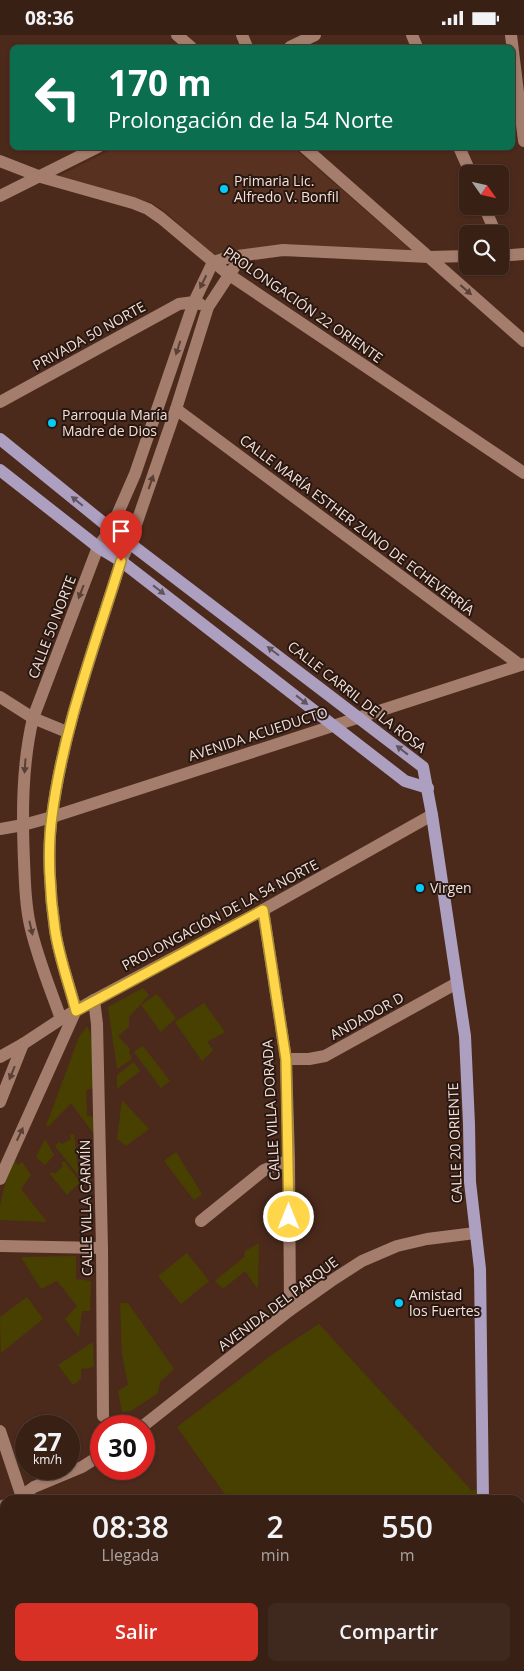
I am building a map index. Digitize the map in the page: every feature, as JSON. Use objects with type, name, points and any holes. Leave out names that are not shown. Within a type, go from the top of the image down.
[{"type":"main road","name":"CALLE CARRIL DE LA ROSA","points":[[0,439],[111,529],[424,767],[428,788]]},
{"type":"main road","points":[[0,470],[98,547],[121,561],[335,725],[405,781],[428,788]]},
{"type":"main road","name":"CALLE 20 ORIENTE","points":[[428,788],[466,1036],[470,1182],[480,1269],[483,1495]]},
{"type":"street","points":[[177,35],[189,45]]},
{"type":"street","points":[[294,45],[315,35]]},
{"type":"street","points":[[515,68],[524,141]]},
{"type":"street","points":[[0,197],[92,150]]},
{"type":"street","points":[[307,150],[524,341]]},
{"type":"street","points":[[460,150],[466,165]]},
{"type":"street","name":"PROLONGACIÓN 22 ORIENTE","points":[[0,161],[41,177],[134,203],[148,209],[228,274],[524,473]]},
{"type":"street","points":[[213,262],[230,257],[283,250],[429,257],[459,256]]},
{"type":"street","points":[[509,255],[524,255]]},
{"type":"street","points":[[0,1179],[76,1011],[55,931],[51,886],[50,840],[52,817],[68,732],[121,561],[130,542],[176,409],[208,307],[240,257]]},
{"type":"street","name":"CALLE 50 NORTE","points":[[61,1019],[37,954],[29,924],[25,895],[23,825],[27,745],[33,718],[98,547],[111,529],[135,474],[194,302],[213,262]]},
{"type":"street","points":[[194,302],[208,307]]},
{"type":"street","name":"PRIVADA 50 NORTE","points":[[0,402],[179,304],[194,302]]},
{"type":"street","name":"CALLE MARÍA ESTHER ZUNO DE ECHEVERRÍA","points":[[176,409],[522,664]]},
{"type":"street","name":"AVENIDA ACUEDUCTO","points":[[0,829],[52,817],[522,664]]},
{"type":"street","points":[[0,697],[33,718],[68,732]]},
{"type":"street","name":"PROLONGACIÓN DE LA 54 NORTE","points":[[0,1057],[94,1000],[263,910],[432,815]]},
{"type":"street","name":"CALLE VILLA DORADA","points":[[263,910],[286,1059],[290,1310]]},
{"type":"street","name":"ANDADOR D","points":[[286,1059],[309,1059],[325,1056],[457,983]]},
{"type":"street","name":"CALLE VILLA CARMÍN","points":[[94,1000],[97,1024],[102,1248],[103,1415]]},
{"type":"street","points":[[0,1102],[23,1044]]},
{"type":"street","points":[[200,1221],[264,1170],[289,1160]]},
{"type":"street","name":"AVENIDA DEL PARQUE","points":[[155,1417],[290,1310],[362,1261],[388,1250],[427,1239],[475,1233]]},
{"type":"street","points":[[1,1246],[102,1248]]},
{"type":"street","points":[[0,1431],[19,1495]]},
{"type":"street","points":[[25,1495],[34,1487],[90,1462]]},
{"type":"shaded area","name":"Primaria Lic. Alfredo V. Bonfil","points":[[110,150],[296,150],[411,250],[273,245],[214,255],[163,210],[152,203],[59,176]]},
{"type":"shaded area","points":[[143,988],[149,995],[129,1017],[129,1027],[118,1036],[130,1049],[129,1052],[132,1059],[117,1069],[108,1007]]},
{"type":"shaded area","points":[[157,994],[176,1018],[161,1032],[141,1005]]},
{"type":"shaded area","points":[[204,1003],[225,1032],[207,1042],[213,1050],[202,1061],[175,1022]]},
{"type":"shaded area","points":[[87,1026],[100,1056],[95,1088],[86,1090],[87,1116],[95,1117],[94,1134],[71,1103],[48,1127],[46,1126],[79,1037]]},
{"type":"shaded area","points":[[143,1046],[170,1081],[161,1088],[134,1052]]},
{"type":"shaded area","points":[[134,1062],[140,1071],[117,1089],[117,1075]]},
{"type":"shaded area","points":[[122,1100],[149,1129],[126,1146],[117,1139]]},
{"type":"shaded area","points":[[74,1134],[79,1176],[55,1146],[59,1142],[62,1144],[71,1139],[70,1135]]},
{"type":"shaded area","points":[[45,1139],[54,1155],[45,1165],[36,1157]]},
{"type":"shaded area","points":[[176,1152],[202,1194],[194,1200],[164,1161]]},
{"type":"shaded area","points":[[13,1158],[18,1165],[22,1162],[31,1175],[21,1189],[47,1222],[0,1220],[0,1206],[10,1161]]},
{"type":"shaded area","points":[[64,1161],[80,1182],[67,1195],[50,1174],[51,1172],[55,1174],[63,1166],[61,1163]]},
{"type":"shaded area","points":[[259,1243],[258,1289],[245,1271],[223,1289],[215,1281],[244,1257],[245,1251]]},
{"type":"shaded area","points":[[187,1253],[209,1281],[181,1304],[158,1276]]},
{"type":"shaded area","points":[[76,1256],[76,1279],[91,1281],[90,1311],[82,1311],[79,1337],[65,1319],[77,1306],[57,1281],[41,1289],[21,1257]]},
{"type":"shaded area","points":[[27,1297],[43,1319],[1,1353],[0,1317]]},
{"type":"shaded area","points":[[120,1303],[128,1303],[174,1369],[160,1382],[158,1393],[131,1411],[122,1412],[118,1391],[128,1385],[122,1354]]},
{"type":"shaded area","points":[[319,1324],[472,1491],[476,1488],[477,1495],[225,1495],[177,1427],[273,1354]]},
{"type":"shaded area","points":[[93,1342],[94,1366],[81,1369],[81,1379],[73,1385],[58,1365]]},
{"type":"place","name":"Primaria Lic. Alfredo V. Bonfil","points":[[224,189]]},
{"type":"place","name":"Parroquia María Madre de Dios","points":[[52,423]]},
{"type":"place","name":"Virgen","points":[[420,888]]},
{"type":"place","name":"Amistad los Fuertes","points":[[399,1303]]},
{"type":"route","points":[[121,561],[68,732],[52,817],[50,840],[51,886],[55,931],[76,1011],[263,910],[286,1059],[289,1217]]}]
